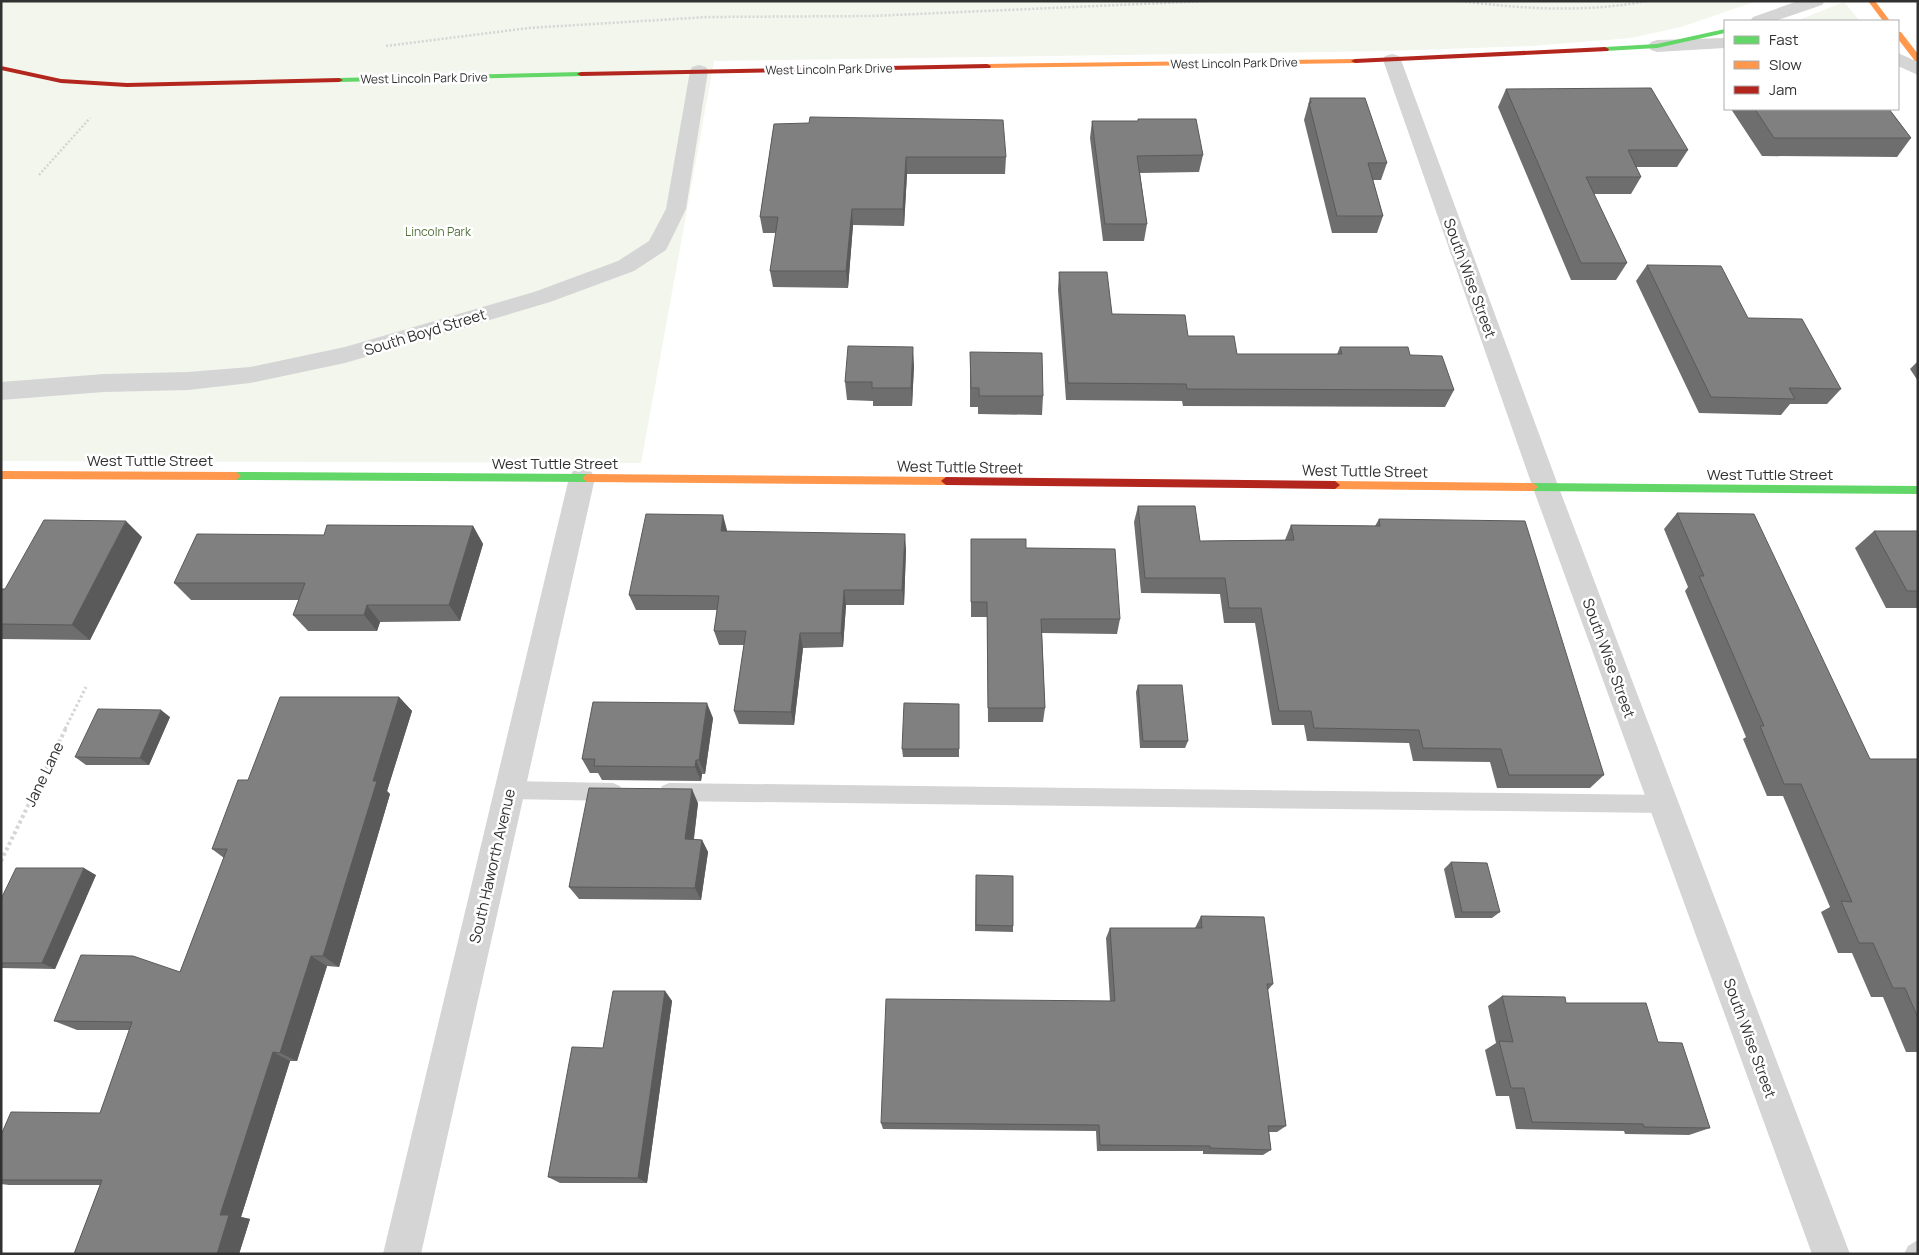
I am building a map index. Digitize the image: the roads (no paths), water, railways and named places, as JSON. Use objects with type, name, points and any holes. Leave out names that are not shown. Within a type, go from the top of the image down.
[{"type":"street","points":[[1763,20],[1816,1]]},
{"type":"street","points":[[1871,1],[1886,20]]},
{"type":"street","name":"West Lincoln Park Drive","points":[[1657,46],[1724,31]]},
{"type":"street","points":[[1899,35],[1918,59]]},
{"type":"street","name":"West Lincoln Park Drive","points":[[1,68],[62,81],[127,85],[699,72],[1392,60],[1724,44]]},
{"type":"street","name":"South Wise Street","points":[[1392,60],[1546,488],[1831,1254]]},
{"type":"street","points":[[1899,60],[1918,69]]},
{"type":"street","name":"South Boyd Street","points":[[1,391],[104,383],[188,381],[260,373],[345,355],[542,297],[626,266],[658,245],[676,209],[699,72]]},
{"type":"street","name":"West Tuttle Street","points":[[1,475],[582,478],[1918,490]]},
{"type":"street","name":"South Haworth Avenue","points":[[402,1254],[582,478]]},
{"type":"lane","points":[[510,790],[628,792]]},
{"type":"lane","points":[[648,792],[1663,804]]},
{"type":"park label","name":"Lincoln Park","points":[[438,231]]}]
